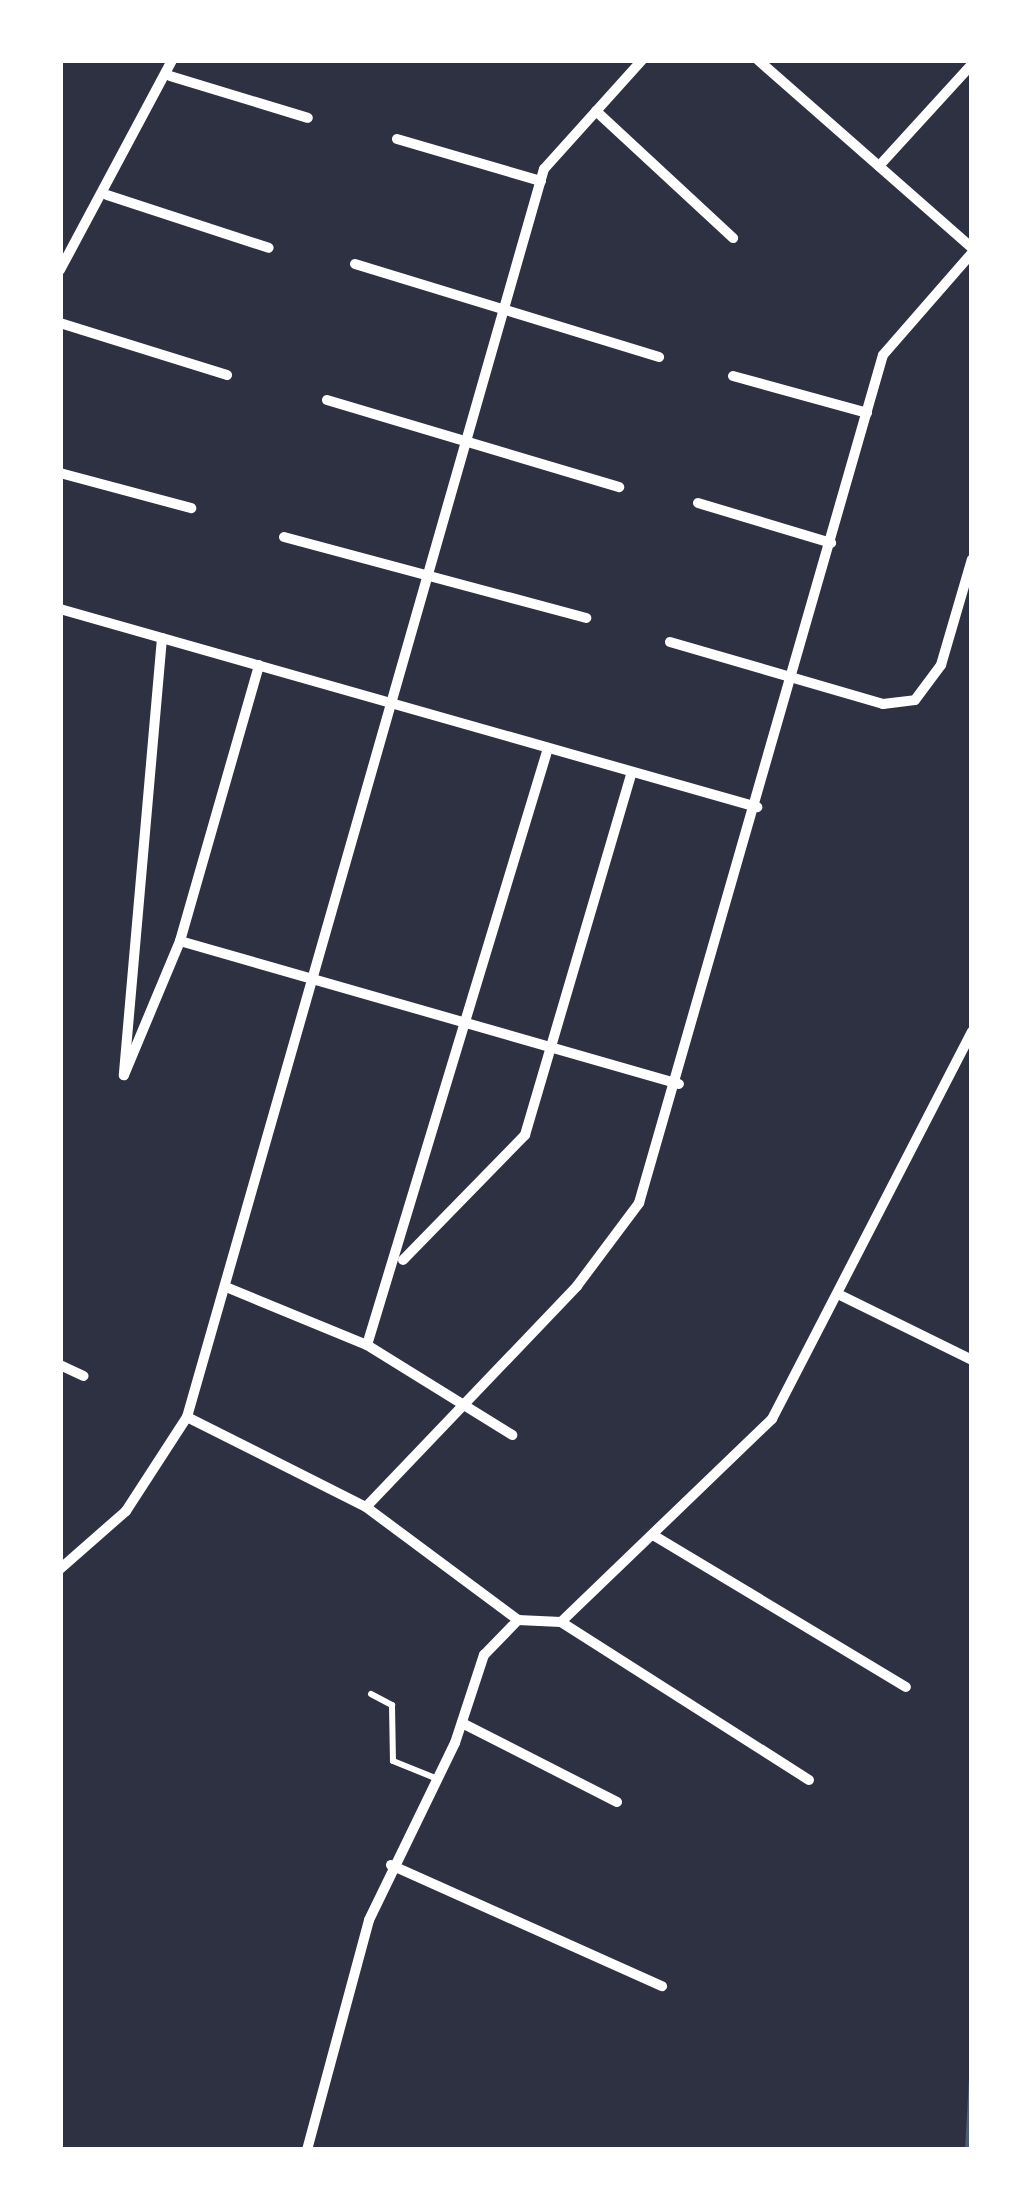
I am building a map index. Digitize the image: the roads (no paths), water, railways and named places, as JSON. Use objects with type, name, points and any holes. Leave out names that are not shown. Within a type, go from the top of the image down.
[{"type":"street","points":[[60,270],[107,195],[170,76],[172,60]]},
{"type":"street","points":[[60,1569],[126,1511],[187,1417],[541,181],[642,60]]},
{"type":"street","points":[[366,1507],[463,1406],[639,1203],[679,1084],[884,355],[972,251],[758,60]]},
{"type":"street","points":[[879,166],[972,64]]},
{"type":"street","points":[[170,76],[308,118]]},
{"type":"street","points":[[596,111],[734,238]]},
{"type":"street","points":[[397,139],[541,181]]},
{"type":"street","points":[[107,195],[269,248]]},
{"type":"street","points":[[355,264],[659,357]]},
{"type":"street","points":[[60,323],[227,375]]},
{"type":"street","points":[[733,376],[867,413]]},
{"type":"street","points":[[327,400],[619,487]]},
{"type":"street","points":[[60,472],[191,508]]},
{"type":"street","points":[[698,503],[831,543]]},
{"type":"street","points":[[284,537],[586,618]]},
{"type":"street","points":[[670,642],[883,704],[915,700],[941,665],[972,559]]},
{"type":"street","points":[[60,609],[757,807]]},
{"type":"street","points":[[163,638],[124,1075],[180,940],[259,665]]},
{"type":"street","points":[[367,1345],[398,1265],[548,748]]},
{"type":"street","points":[[398,1265],[511,1158],[552,1047],[632,772]]},
{"type":"street","points":[[180,940],[679,1084]]},
{"type":"street","points":[[561,1622],[772,1419],[842,1296],[897,1165],[972,1032]]},
{"type":"street","points":[[226,1287],[367,1345],[512,1435]]},
{"type":"street","points":[[842,1296],[972,1360]]},
{"type":"street","points":[[60,1366],[84,1376]]},
{"type":"street","points":[[187,1417],[366,1507],[518,1620],[561,1622],[809,1780]]},
{"type":"street","points":[[652,1535],[906,1688]]},
{"type":"street","points":[[307,2150],[391,1865],[462,1723],[484,1655],[518,1620]]},
{"type":"street","points":[[462,1723],[617,1802]]},
{"type":"street","points":[[391,1865],[662,1985]]},
{"type":"lane","points":[[371,1694],[392,1705],[393,1761],[435,1778]]},
{"type":"waterway","points":[[968,2150],[972,2079]]}]
